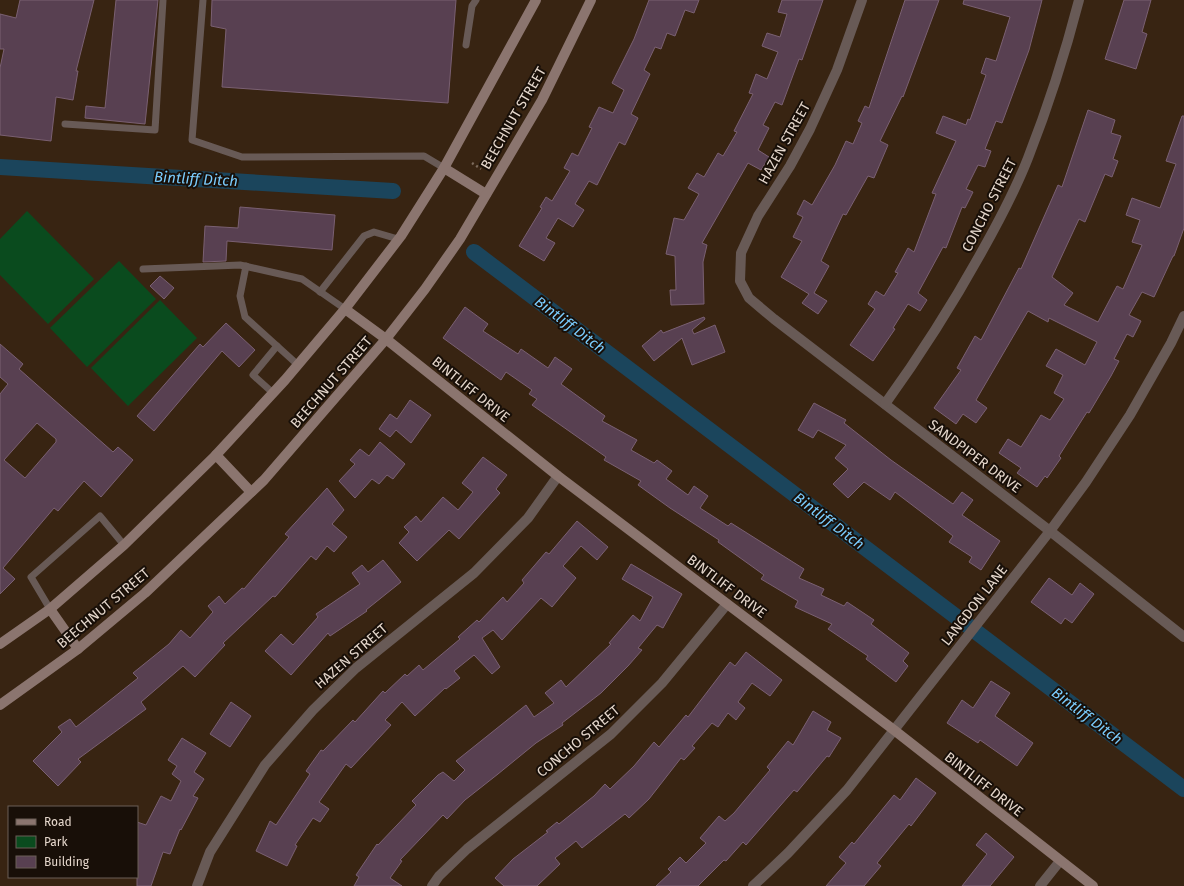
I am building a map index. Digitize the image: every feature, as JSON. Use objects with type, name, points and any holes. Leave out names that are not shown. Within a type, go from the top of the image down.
[{"type":"main road","points":[[0,644],[50,609],[124,545],[216,456],[298,365],[344,309],[398,239],[444,168],[536,0]]},
{"type":"main road","name":"BEECHNUT STREET","points":[[0,705],[78,649],[145,593],[264,480],[386,339],[426,289],[460,239],[542,100],[591,0]]},
{"type":"main road","points":[[444,168],[486,194]]},
{"type":"main road","name":"BINTLIFF DRIVE","points":[[344,309],[386,339],[558,476],[894,730],[1093,886]]},
{"type":"main road","points":[[216,456],[250,492]]},
{"type":"main road","points":[[50,609],[78,649]]},
{"type":"street","name":"HAZEN STREET","points":[[749,298],[740,281],[741,253],[758,216],[790,166],[810,128],[837,70],[862,0]]},
{"type":"street","name":"CONCHO STREET","points":[[885,404],[924,350],[960,291],[999,220],[1032,146],[1050,97],[1079,0]]},
{"type":"street","name":"SANDPIPER DRIVE","points":[[749,298],[1184,636]]},
{"type":"street","name":"LANGDON LANE","points":[[753,886],[788,853],[848,790],[986,611],[1050,531],[1086,482],[1130,415],[1171,343],[1184,316]]},
{"type":"street","name":"HAZEN STREET","points":[[197,886],[210,852],[265,765],[313,710],[356,668],[474,573],[528,518],[558,476]]},
{"type":"street","name":"CONCHO STREET","points":[[432,886],[439,876],[467,849],[611,734],[662,683],[727,604]]},
{"type":"street","points":[[1040,886],[1060,861]]},
{"type":"lane","points":[[65,124],[155,130],[163,0]]},
{"type":"lane","points":[[203,0],[192,140],[242,157],[424,156],[444,168]]},
{"type":"lane","points":[[466,45],[472,6],[476,0]]},
{"type":"lane","points":[[320,292],[364,236],[374,232],[398,239]]},
{"type":"lane","points":[[246,266],[240,296],[245,318],[298,365]]},
{"type":"lane","points":[[143,269],[246,266],[302,279],[344,309]]},
{"type":"lane","points":[[273,393],[253,375],[277,346]]},
{"type":"lane","points":[[50,609],[31,577],[100,516],[124,545]]},
{"type":"path","points":[[472,162],[481,169]]},
{"type":"green space","points":[[27,211],[94,279],[48,324],[0,275],[0,239]]},
{"type":"green space","points":[[119,261],[156,299],[87,367],[50,328]]},
{"type":"green space","points":[[160,300],[197,338],[128,406],[91,368]]},
{"type":"building","points":[[20,0],[94,0],[76,71],[78,71],[73,100],[56,97],[51,141],[0,135],[0,68],[4,49],[0,49],[0,14],[16,18]]},
{"type":"building","points":[[116,0],[158,0],[145,124],[85,118],[86,106],[105,108]]},
{"type":"building","points":[[212,0],[456,0],[448,103],[222,87],[226,29],[211,26]]},
{"type":"building","points":[[649,0],[699,0],[694,13],[685,10],[675,36],[667,33],[661,49],[655,47],[644,70],[650,74],[631,114],[638,118],[625,145],[619,142],[597,185],[589,181],[575,204],[584,210],[573,227],[558,218],[546,238],[555,243],[544,261],[519,246],[542,208],[540,207],[546,197],[552,201],[570,171],[564,168],[572,153],[578,156],[592,128],[589,127],[599,107],[613,113],[624,90],[612,83],[634,39]]},
{"type":"building","points":[[782,0],[823,0],[802,60],[799,59],[782,105],[775,102],[763,125],[769,128],[758,150],[769,157],[761,170],[748,163],[702,243],[707,245],[703,262],[704,304],[671,305],[670,290],[676,290],[675,256],[666,254],[674,218],[684,220],[699,194],[688,188],[697,173],[704,177],[718,153],[723,156],[737,132],[734,131],[753,94],[749,93],[756,74],[767,79],[778,52],[762,46],[767,33],[780,37],[787,14],[778,12]]},
{"type":"building","points":[[905,0],[939,0],[903,97],[902,96],[880,141],[888,145],[874,178],[868,176],[846,215],[843,214],[821,261],[829,266],[814,293],[827,301],[818,314],[802,303],[809,294],[781,277],[802,241],[793,237],[803,217],[797,214],[804,200],[812,205],[835,165],[846,141],[853,144],[862,123],[858,121],[865,106],[869,108]]},
{"type":"building","points":[[964,0],[1042,0],[1029,50],[1002,123],[996,121],[985,149],[991,151],[985,167],[978,165],[966,189],[973,192],[965,208],[962,207],[946,248],[943,247],[918,293],[927,300],[920,311],[908,304],[893,328],[895,329],[873,361],[850,345],[875,309],[868,304],[876,291],[884,296],[898,273],[895,272],[908,248],[914,252],[936,194],[932,193],[956,141],[936,133],[943,116],[966,125],[968,119],[970,120],[986,75],[981,73],[986,58],[996,61],[1010,17],[963,4]]},
{"type":"building","points":[[1124,0],[1151,0],[1142,32],[1147,34],[1136,69],[1105,59]]},
{"type":"building","points":[[1088,110],[1115,120],[1111,133],[1121,136],[1113,159],[1118,161],[1112,177],[1105,174],[1085,222],[1079,219],[1052,277],[1073,293],[1064,305],[1098,322],[1117,286],[1123,289],[1142,245],[1132,242],[1140,220],[1126,215],[1132,198],[1160,208],[1176,164],[1166,161],[1182,116],[1184,116],[1184,228],[1174,256],[1154,297],[1142,292],[1129,315],[1141,321],[1133,337],[1127,334],[1114,359],[1119,361],[1111,376],[1089,413],[1087,412],[1059,456],[1061,458],[1047,478],[1045,476],[1037,487],[1017,473],[1021,468],[999,453],[1008,439],[1021,447],[1041,415],[1050,420],[1064,399],[1054,393],[1063,375],[1046,366],[1056,349],[1085,365],[1097,342],[1049,318],[1048,322],[1028,311],[976,400],[987,408],[976,423],[963,414],[956,424],[934,408],[961,370],[957,368],[975,336],[981,340],[1019,268],[1021,269],[1058,185],[1062,187]]},
{"type":"building","points":[[240,207],[335,215],[332,250],[227,241],[226,261],[203,262],[205,226],[238,228]]},
{"type":"building","points":[[160,276],[174,288],[164,299],[150,286]]},
{"type":"building","points":[[465,307],[488,324],[483,331],[518,354],[521,349],[548,368],[555,357],[572,369],[561,384],[605,416],[602,421],[637,440],[631,450],[654,463],[657,460],[672,471],[666,479],[688,495],[694,486],[708,496],[700,508],[728,526],[731,523],[804,569],[799,578],[824,589],[821,595],[844,606],[847,602],[874,620],[871,624],[909,653],[903,661],[908,666],[896,682],[866,659],[868,656],[828,629],[832,624],[795,607],[798,601],[761,579],[764,575],[718,542],[719,540],[638,485],[641,481],[604,460],[606,457],[532,405],[537,399],[529,394],[532,390],[506,372],[501,380],[443,338]]},
{"type":"building","points":[[704,317],[705,319],[692,330],[694,334],[715,325],[725,352],[692,365],[682,338],[654,361],[642,346],[661,330],[663,333]]},
{"type":"building","points":[[226,323],[255,350],[239,367],[222,351],[154,431],[137,416],[200,344],[203,347]]},
{"type":"building","points":[[0,344],[23,364],[19,369],[113,452],[118,447],[133,460],[101,497],[84,481],[58,511],[54,508],[3,568],[15,579],[0,594],[0,394],[8,384],[0,377]],"holes":[[[37,423],[56,439],[56,442],[25,478],[4,460]]]},
{"type":"building","points":[[410,400],[431,415],[411,443],[396,430],[390,437],[379,429],[390,414],[397,419]]},
{"type":"building","points":[[814,403],[846,420],[844,423],[891,460],[953,504],[962,492],[973,500],[962,515],[1000,541],[981,570],[969,562],[972,557],[949,542],[953,536],[895,492],[890,500],[864,482],[848,498],[833,484],[848,469],[835,458],[846,445],[818,430],[813,438],[798,430]]},
{"type":"building","points":[[380,442],[405,464],[393,479],[387,475],[379,484],[372,479],[355,498],[339,481],[355,464],[350,460],[360,449],[369,456]]},
{"type":"building","points":[[483,457],[507,475],[496,489],[500,493],[459,539],[449,530],[417,561],[399,543],[409,532],[404,527],[416,516],[421,522],[443,497],[458,510],[473,492],[462,483]]},
{"type":"building","points":[[327,488],[344,510],[332,524],[347,537],[334,552],[327,546],[316,560],[311,556],[275,597],[273,596],[223,643],[225,645],[195,677],[183,666],[141,702],[146,709],[78,759],[81,762],[58,786],[33,761],[62,732],[58,727],[70,719],[76,727],[99,709],[138,678],[133,673],[169,644],[181,630],[190,638],[213,612],[208,606],[219,596],[225,604],[242,588],[244,589],[289,537],[285,534]]},
{"type":"building","points":[[577,521],[608,547],[597,560],[581,546],[563,566],[576,578],[552,607],[541,598],[502,640],[493,630],[482,638],[500,667],[492,674],[474,655],[454,671],[460,678],[446,689],[445,688],[415,716],[402,702],[385,720],[391,725],[351,768],[346,764],[319,802],[329,809],[320,822],[313,818],[295,845],[297,846],[287,866],[256,851],[270,821],[276,825],[310,774],[306,771],[321,750],[323,751],[353,720],[355,722],[383,691],[385,693],[405,674],[407,676],[419,665],[423,670],[460,639],[458,637],[477,620],[479,622],[503,597],[507,602],[524,583],[522,580],[546,552],[549,554]]},
{"type":"building","points":[[383,560],[401,582],[366,610],[367,611],[330,636],[328,633],[291,675],[265,651],[281,634],[293,645],[318,617],[316,614],[360,584],[352,573],[362,565],[368,572]]},
{"type":"building","points":[[631,564],[682,594],[663,628],[657,625],[638,648],[642,650],[601,693],[562,723],[563,725],[536,743],[465,800],[447,819],[443,815],[400,860],[402,861],[390,878],[402,886],[354,886],[359,877],[356,875],[377,844],[378,845],[416,805],[412,801],[438,775],[443,772],[454,781],[465,770],[456,761],[526,705],[534,717],[554,703],[545,693],[561,680],[566,687],[611,644],[609,643],[633,615],[640,621],[653,597],[622,579]]},
{"type":"building","points":[[1049,578],[1072,595],[1080,583],[1094,594],[1072,623],[1065,618],[1061,624],[1031,602]]},
{"type":"building","points":[[746,652],[782,680],[770,696],[752,683],[738,702],[745,708],[736,720],[728,713],[718,727],[712,723],[692,746],[695,748],[684,760],[681,758],[649,799],[629,818],[625,814],[582,848],[576,841],[555,858],[560,864],[537,886],[504,886],[495,878],[513,859],[548,832],[546,831],[557,822],[559,824],[594,796],[605,784],[610,789],[634,766],[654,742],[659,747],[686,715],[688,717],[730,662],[735,666]]},
{"type":"building","points":[[991,681],[1010,693],[995,716],[1033,743],[1017,766],[980,740],[978,743],[947,723],[962,700],[973,708]]},
{"type":"building","points":[[231,702],[251,716],[230,747],[210,734]]},
{"type":"building","points":[[813,711],[831,722],[827,730],[841,738],[829,757],[827,756],[797,792],[794,790],[746,845],[743,842],[726,861],[724,860],[698,886],[656,886],[671,872],[668,869],[680,857],[686,863],[706,843],[700,838],[719,816],[725,821],[734,813],[770,770],[767,767],[788,741],[793,745]]},
{"type":"building","points":[[182,738],[206,753],[194,772],[204,779],[193,796],[198,798],[181,830],[180,829],[170,854],[163,852],[151,886],[137,886],[138,822],[146,825],[161,796],[171,801],[181,781],[172,774],[177,766],[168,760]]},
{"type":"building","points":[[916,778],[936,793],[911,826],[909,824],[877,863],[881,866],[864,886],[826,886],[846,863],[839,857],[852,842],[854,844],[894,795],[900,800]]},
{"type":"building","points":[[986,833],[1014,857],[990,886],[962,886],[987,854],[976,845]]},
{"type":"waterway","name":"Bintliff Ditch","points":[[0,167],[393,191]]},
{"type":"waterway","name":"Bintliff Ditch","points":[[474,252],[1184,789]]}]
